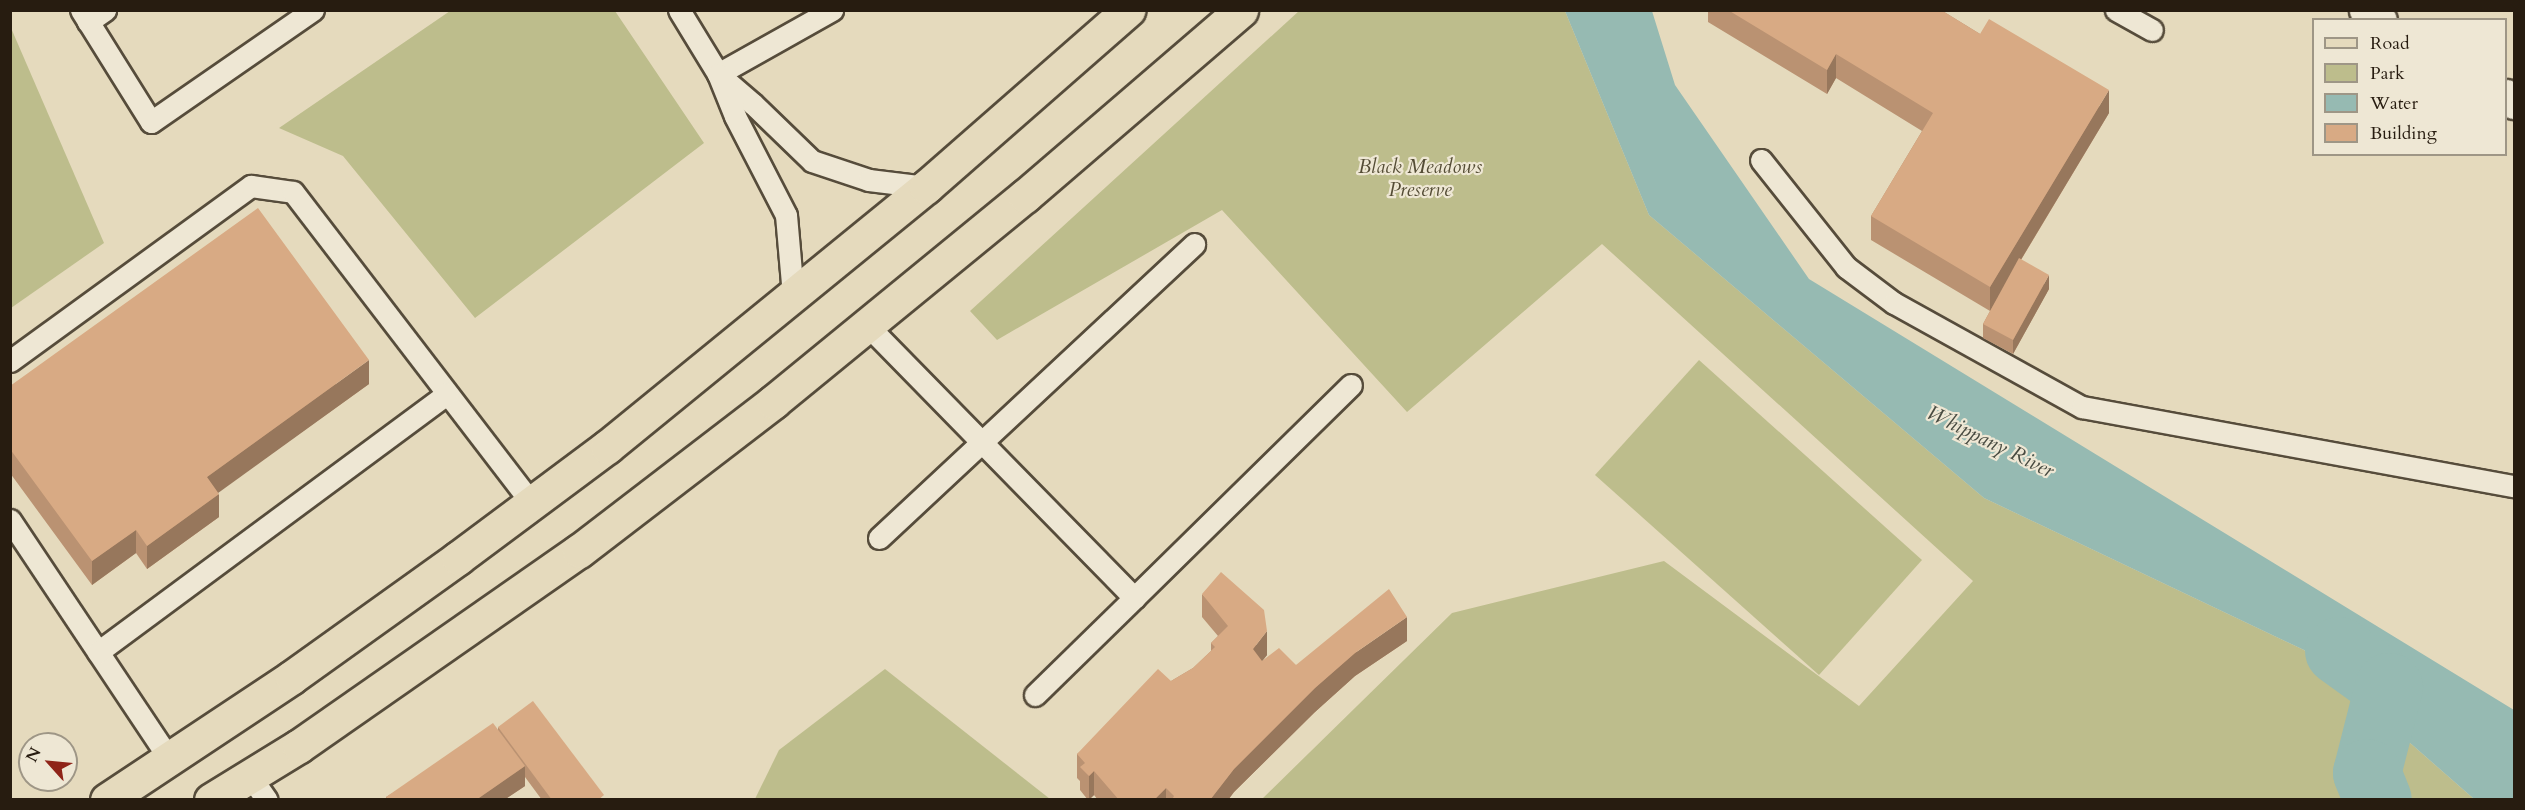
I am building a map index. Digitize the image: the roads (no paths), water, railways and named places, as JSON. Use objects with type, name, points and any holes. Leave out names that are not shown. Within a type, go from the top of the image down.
[{"type":"main road","points":[[107,800],[292,677],[607,447],[926,187],[1128,10]]},
{"type":"main road","points":[[211,800],[259,788],[376,693],[579,552],[867,325],[1024,196],[1241,10]]},
{"type":"lane","points":[[91,14],[151,122],[313,10]]},
{"type":"lane","points":[[679,10],[718,74],[745,138],[786,215],[793,295]]},
{"type":"lane","points":[[718,74],[832,10]]},
{"type":"lane","points":[[2116,10],[2152,30]]},
{"type":"lane","points":[[718,74],[812,161],[869,180],[926,187]]},
{"type":"lane","points":[[1761,160],[1846,267],[1894,303],[2082,407],[2514,486]]},
{"type":"lane","points":[[10,361],[252,186],[292,192],[532,503]]},
{"type":"lane","points":[[879,538],[1194,244]]},
{"type":"lane","points":[[867,325],[1134,598]]},
{"type":"lane","points":[[1035,695],[1351,386]]},
{"type":"lane","points":[[98,652],[447,394]]},
{"type":"lane","points":[[10,520],[169,758]]},
{"type":"water","points":[[1565,11],[1652,11],[1675,85],[1809,279],[2514,710],[2514,799],[2474,799],[2304,650],[1984,498],[1649,215]]},
{"type":"waterway","name":"Whippany River","points":[[2339,651],[2389,687],[2367,773],[2378,800]]},
{"type":"park label","name":"Black Meadows Preserve","points":[[1420,178]]}]
